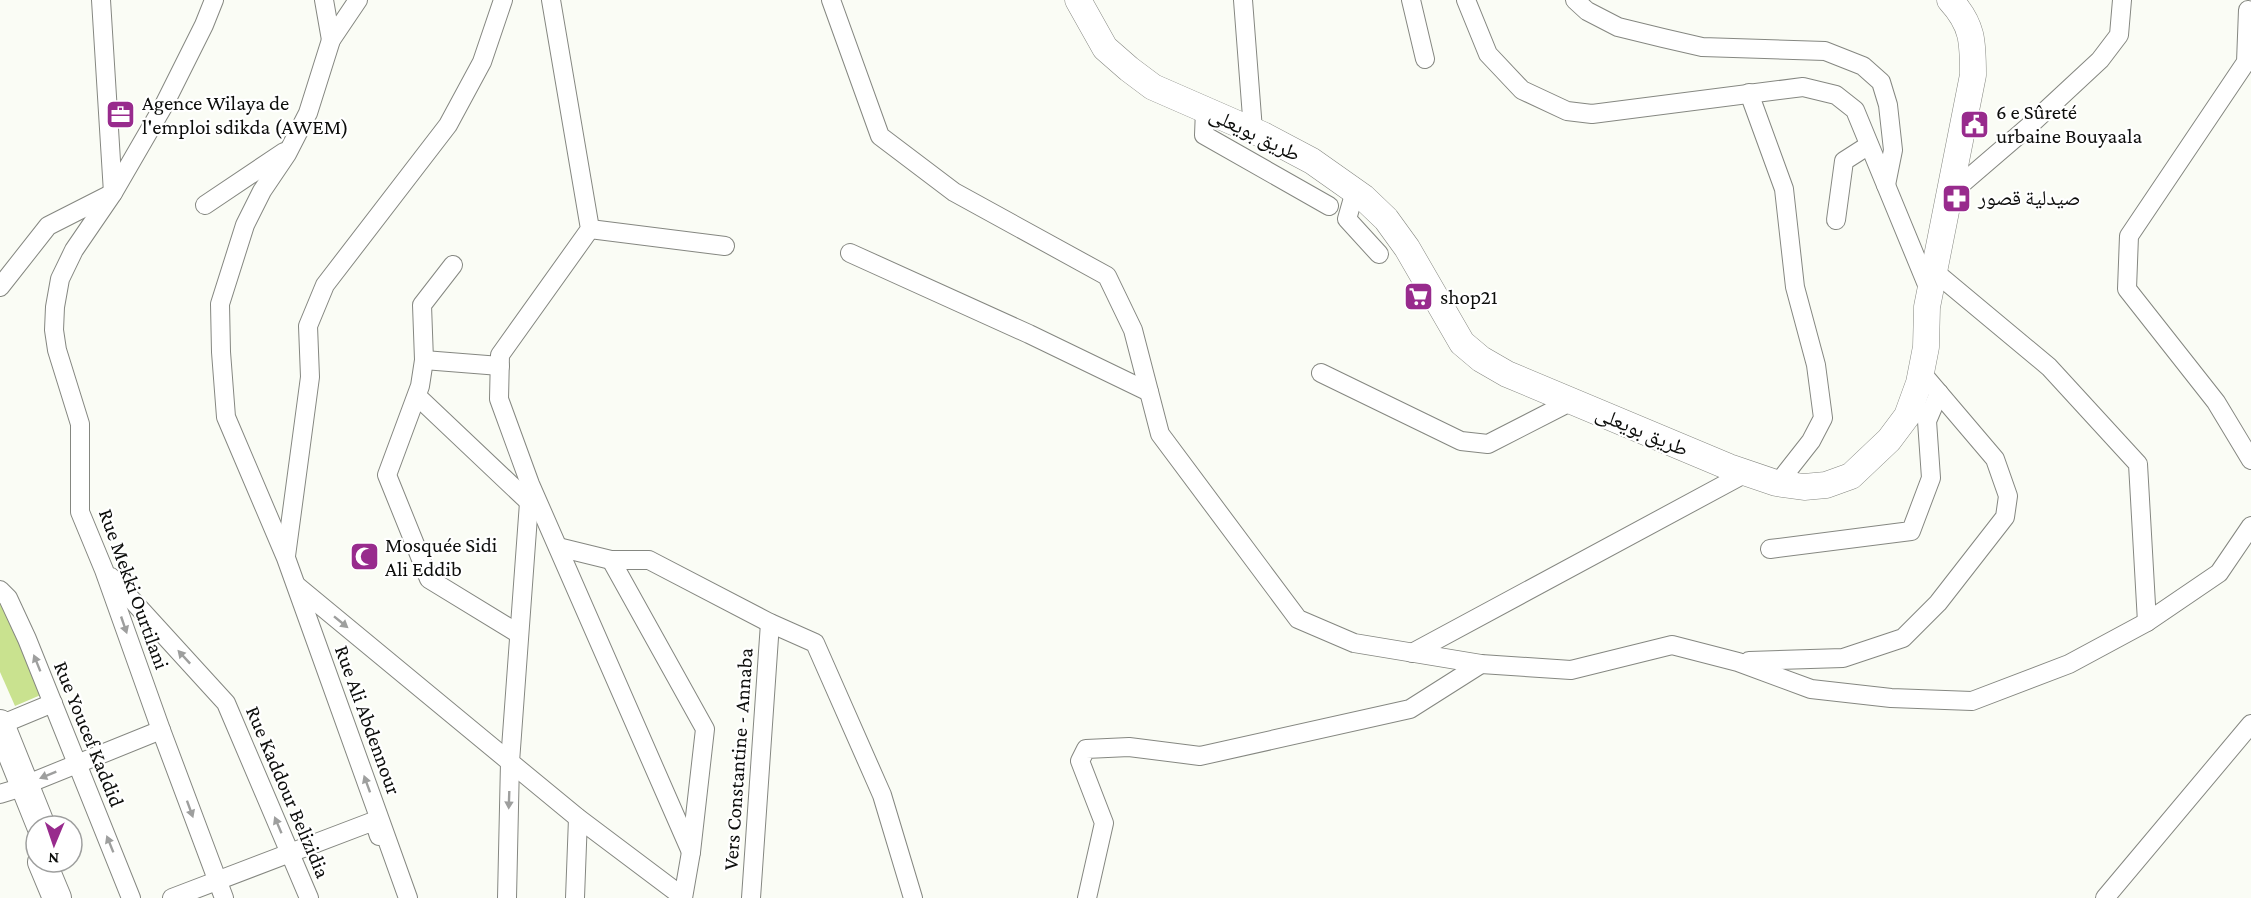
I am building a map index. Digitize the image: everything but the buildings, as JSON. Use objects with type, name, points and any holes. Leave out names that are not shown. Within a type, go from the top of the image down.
[{"type":"main road","name":"طريق بويعلى","points":[[1078,0],[1105,48],[1153,87],[1253,130],[1312,161],[1355,191],[1386,219],[1407,248],[1462,343],[1481,359],[1507,374],[1746,473],[1778,483],[1803,487],[1826,485],[1851,476],[1889,440],[1907,416],[1921,372],[1926,347],[1928,307],[1973,75],[1973,41],[1962,13],[1950,0]]},
{"type":"main road","points":[[0,725],[12,790],[31,814]]},
{"type":"main road","points":[[0,759],[24,818]]},
{"type":"main road","points":[[47,874],[57,898]]},
{"type":"main road","points":[[61,874],[70,898]]},
{"type":"street","points":[[0,287],[48,226],[112,193],[101,0]]},
{"type":"street","name":"Rue Mekki Ourtilani","points":[[214,0],[164,105],[112,193],[74,250],[60,279],[54,330],[57,350],[80,424],[80,512],[104,570],[224,898]]},
{"type":"street","points":[[324,0],[331,40]]},
{"type":"street","points":[[331,40],[358,0]]},
{"type":"street","points":[[286,558],[310,377],[308,326],[325,285],[448,125],[482,62],[503,0]]},
{"type":"street","points":[[551,0],[590,229],[501,355],[499,399],[529,493],[558,547],[691,852]]},
{"type":"street","points":[[831,0],[880,136],[954,192],[1107,276],[1133,330],[1160,434],[1298,619],[1354,643],[1481,664],[1571,670],[1672,645],[1738,662],[1811,689],[1891,698],[1972,700],[2069,664],[2146,622],[2219,573],[2251,526]]},
{"type":"street","points":[[1243,0],[1253,130]]},
{"type":"street","points":[[1411,0],[1425,59]]},
{"type":"street","points":[[1466,0],[1488,54],[1522,90],[1567,111],[1592,114],[1803,87],[1836,95],[1855,110],[1886,185],[1933,283],[2049,367],[2138,464],[2146,622]]},
{"type":"street","points":[[1575,0],[1587,11],[1618,27],[1702,47],[1825,51],[1863,66],[1881,82],[1888,105],[1893,150],[1886,185]]},
{"type":"street","points":[[1950,194],[2028,127],[2100,60],[2119,35],[2122,0]]},
{"type":"street","points":[[2248,10],[2246,62],[2129,236],[2127,289],[2216,402],[2251,460]]},
{"type":"street","name":"Rue Ali Abdennour","points":[[331,40],[308,113],[245,225],[220,304],[226,417],[296,584],[408,898]]},
{"type":"street","points":[[1749,93],[1784,189],[1795,287],[1816,365],[1823,418],[1811,441],[1778,483]]},
{"type":"street","points":[[1205,110],[1204,135],[1329,206]]},
{"type":"street","points":[[1836,220],[1844,161],[1869,145]]},
{"type":"street","points":[[205,205],[290,148]]},
{"type":"street","points":[[1355,191],[1347,219],[1379,254]]},
{"type":"street","points":[[590,229],[725,246]]},
{"type":"street","points":[[850,253],[1029,334],[1149,392]]},
{"type":"street","points":[[453,265],[422,305],[424,360],[417,396],[387,475],[429,579],[519,634]]},
{"type":"street","points":[[424,360],[500,366]]},
{"type":"street","points":[[1738,662],[1843,658],[1903,638],[1938,603],[2005,517],[2008,496],[1995,459],[1921,372]]},
{"type":"street","points":[[1321,373],[1461,441],[1488,444],[1572,401]]},
{"type":"street","points":[[1770,549],[1911,531],[1931,478],[1927,421],[1939,393]]},
{"type":"street","points":[[417,396],[529,493]]},
{"type":"street","points":[[1413,653],[1746,473]]},
{"type":"street","points":[[507,898],[510,762],[529,493]]},
{"type":"street","points":[[558,547],[611,560],[649,560],[770,623],[815,643],[882,795],[913,898]]},
{"type":"street","points":[[296,584],[578,818],[683,898],[691,852],[705,729],[611,560]]},
{"type":"street","name":"Rue Kaddour Belizidia","points":[[104,570],[226,703],[309,898]]},
{"type":"street","name":"Rue Youcef Kaddid","points":[[0,590],[8,598],[53,703],[131,898]]},
{"type":"street","name":"Vers Constantine - Annaba","points":[[751,898],[770,623]]},
{"type":"street","points":[[1087,898],[1104,823],[1080,761],[1086,749],[1129,747],[1200,756],[1410,709],[1481,664]]},
{"type":"street","points":[[0,725],[53,703]]},
{"type":"street","points":[[2105,898],[2251,724]]},
{"type":"street","points":[[12,790],[161,730]]},
{"type":"street","points":[[575,898],[578,818]]},
{"type":"street","points":[[172,898],[374,821],[399,896],[403,898]]},
{"type":"green space","points":[[0,596],[43,694],[15,706],[0,672]]},
{"type":"place","name":"Agence Wilaya de l'emploi sdikda (AWEM)","points":[[121,115]]},
{"type":"place","name":"6 e Sûreté urbaine Bouyaala","points":[[1975,124]]},
{"type":"place","name":"صيدلية قصور","points":[[1957,198]]},
{"type":"place","name":"shop21","points":[[1419,297]]},
{"type":"place","name":"Mosquée Sidi Ali Eddib","points":[[364,557]]}]
